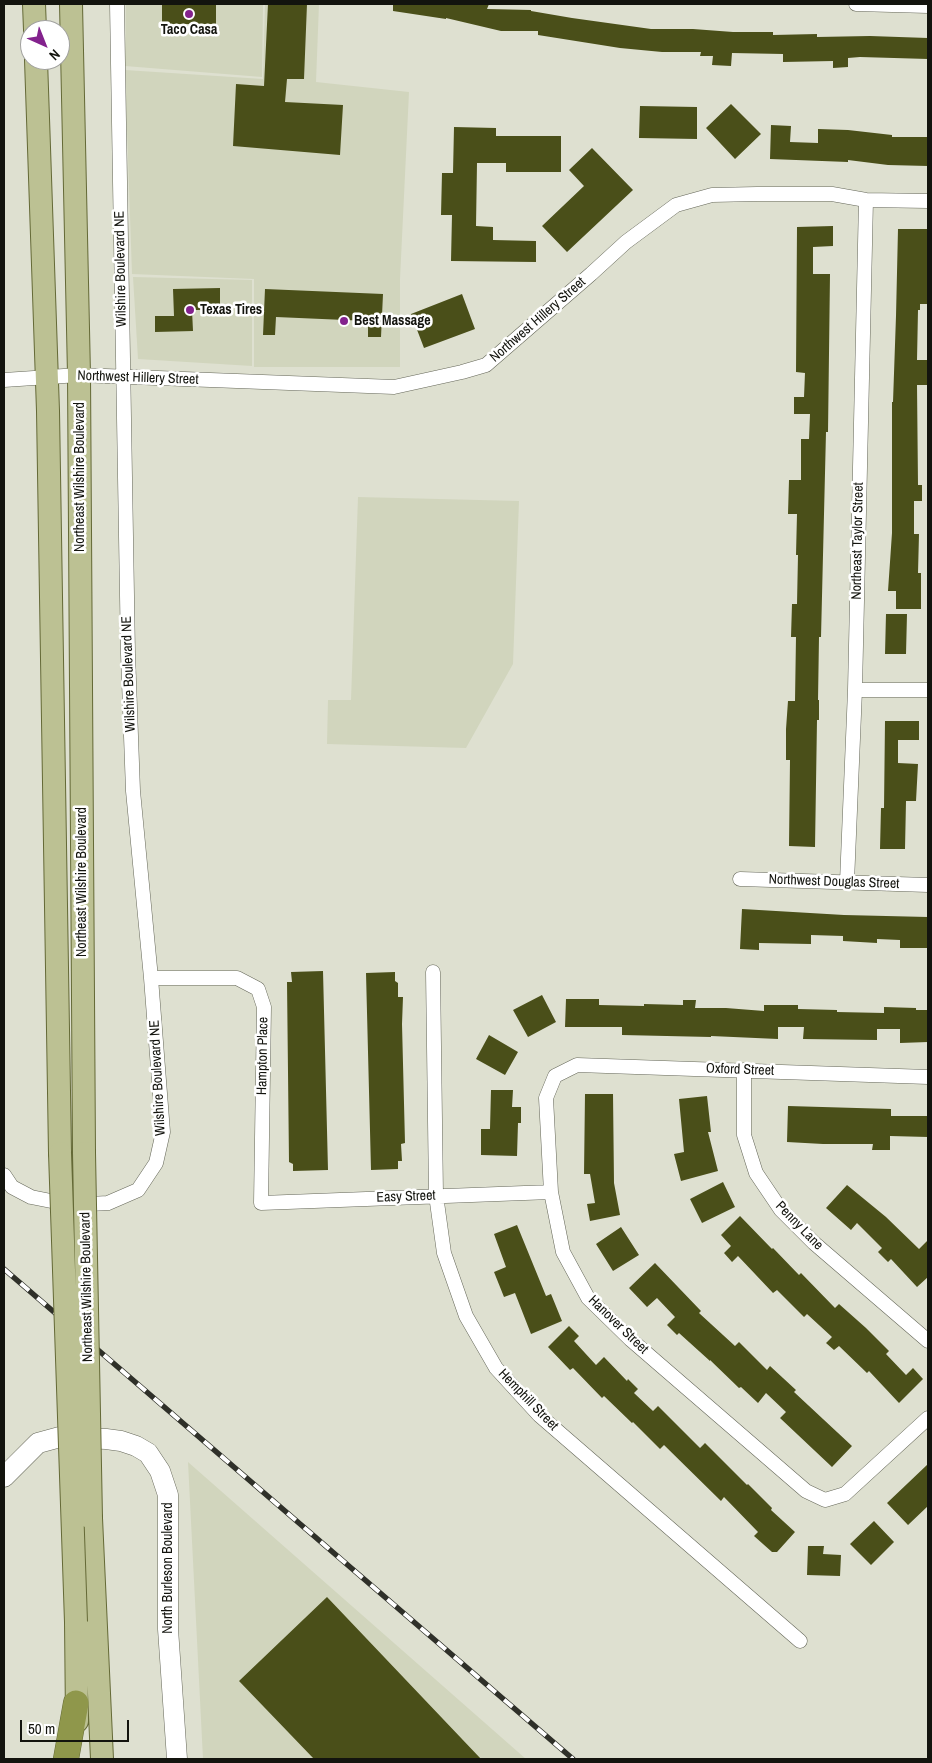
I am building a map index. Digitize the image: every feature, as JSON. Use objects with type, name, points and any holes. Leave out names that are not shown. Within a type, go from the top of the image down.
[{"type":"highway","points":[[66,1759],[76,1703]]},
{"type":"main road","points":[[34,4],[35,20]]},
{"type":"main road","name":"Northeast Wilshire Boulevard","points":[[71,4],[79,375],[84,1153],[91,1518],[102,1759]]},
{"type":"main road","name":"Northeast Wilshire Boulevard","points":[[36,70],[47,377],[60,1153],[76,1622],[78,1759]]},
{"type":"main road","name":"North Burleson Boulevard","points":[[4,1477],[38,1443],[60,1437],[106,1439],[136,1446],[148,1453],[160,1471],[168,1495],[168,1629],[177,1759]]},
{"type":"street","name":"Wilshire Boulevard NE","points":[[4,1175],[12,1187],[31,1197],[71,1205],[108,1203],[138,1190],[156,1163],[163,1132],[151,978],[133,792],[122,377],[116,4]]},
{"type":"street","points":[[856,4],[928,6]]},
{"type":"street","name":"Northwest Hillery Street","points":[[4,380],[79,375],[394,387],[486,365],[626,242],[676,205],[712,195],[757,194],[832,194],[866,200],[928,201]]},
{"type":"street","name":"Northeast Taylor Street","points":[[847,882],[855,690],[866,200]]},
{"type":"street","points":[[855,690],[928,690]]},
{"type":"street","name":"Northwest Douglas Street","points":[[740,879],[928,885]]},
{"type":"street","name":"Hemphill Street","points":[[433,972],[436,1195],[444,1253],[466,1316],[496,1368],[539,1415],[800,1641]]},
{"type":"street","name":"Hampton Place","points":[[151,978],[237,978],[258,989],[264,1007],[261,1203]]},
{"type":"street","name":"Oxford Street","points":[[555,1076],[577,1065],[928,1077]]},
{"type":"street","name":"Penny Lane","points":[[744,1070],[744,1135],[756,1173],[781,1210],[814,1243],[928,1341]]},
{"type":"street","name":"Hanover Street","points":[[555,1076],[546,1098],[550,1192],[563,1252],[588,1298],[630,1338],[806,1492],[826,1500],[845,1494],[928,1418]]},
{"type":"street","name":"Easy Street","points":[[261,1203],[550,1192]]},
{"type":"shaded area","points":[[126,4],[263,4],[262,77],[125,66]]},
{"type":"shaded area","points":[[265,4],[319,4],[316,82],[409,92],[400,279],[400,367],[254,367],[254,279],[132,274],[125,70],[263,79]]},
{"type":"shaded area","points":[[133,277],[252,280],[252,366],[138,359]]},
{"type":"shaded area","points":[[358,497],[519,501],[513,664],[466,748],[327,744],[328,700],[351,700]]},
{"type":"shaded area","points":[[188,1462],[526,1759],[203,1759]]},
{"type":"building","name":"Taco Casa","points":[[162,4],[216,4],[216,24],[162,24]]},
{"type":"building","points":[[268,4],[307,4],[304,79],[287,79],[285,102],[343,105],[340,155],[233,146],[236,84],[264,86]]},
{"type":"building","points":[[393,4],[489,4],[487,9],[531,10],[651,29],[773,32],[773,35],[817,34],[817,37],[928,38],[928,59],[848,58],[848,67],[833,68],[833,61],[783,62],[783,54],[732,53],[731,66],[712,65],[713,56],[700,56],[701,52],[662,52],[620,48],[538,35],[538,31],[501,31],[446,18],[393,11]]},
{"type":"building","points":[[731,104],[761,134],[735,159],[706,128]]},
{"type":"building","points":[[640,106],[697,107],[697,139],[639,138]]},
{"type":"building","points":[[771,125],[791,126],[790,142],[818,143],[818,129],[848,130],[892,135],[892,137],[928,137],[928,166],[888,165],[848,160],[848,162],[770,159]]},
{"type":"building","points":[[454,127],[496,128],[496,136],[561,136],[561,172],[506,172],[506,163],[477,163],[476,226],[493,227],[493,240],[536,241],[536,262],[451,261],[452,215],[441,215],[442,173],[453,173]]},
{"type":"building","points":[[592,148],[633,190],[567,252],[542,226],[584,186],[569,170]]},
{"type":"building","points":[[833,226],[833,246],[813,247],[813,274],[830,274],[828,432],[826,432],[821,637],[819,637],[819,720],[817,720],[815,847],[789,846],[790,760],[786,760],[786,729],[788,701],[795,701],[796,637],[791,637],[792,604],[797,604],[798,555],[796,555],[797,514],[788,514],[789,480],[801,480],[801,439],[809,439],[810,414],[794,414],[794,397],[804,397],[805,373],[796,372],[797,227]]},
{"type":"building","points":[[898,229],[928,229],[928,304],[920,304],[920,310],[918,310],[917,360],[928,360],[928,385],[917,385],[918,485],[922,485],[922,501],[914,501],[914,534],[919,534],[918,573],[921,573],[921,609],[896,609],[896,591],[888,591],[892,533],[892,402]]},
{"type":"building","name":"Texas Tires","points":[[220,288],[220,310],[192,310],[193,331],[155,332],[155,316],[174,316],[173,289]]},
{"type":"building","points":[[265,289],[383,294],[381,337],[368,337],[368,321],[276,317],[275,335],[263,335]]},
{"type":"building","points":[[462,294],[475,329],[424,348],[411,314]]},
{"type":"building","points":[[886,614],[907,614],[906,654],[885,654]]},
{"type":"building","points":[[885,721],[919,721],[919,740],[898,740],[898,763],[918,764],[916,801],[906,801],[905,849],[880,849],[881,808],[884,808]]},
{"type":"building","points":[[742,909],[844,915],[928,917],[928,948],[900,948],[900,940],[877,939],[877,943],[843,941],[843,936],[811,935],[811,944],[759,943],[759,950],[740,949]]},
{"type":"building","points":[[323,971],[328,1170],[293,1171],[293,1164],[289,1162],[287,982],[292,982],[291,972]]},
{"type":"building","points":[[395,972],[395,981],[398,983],[398,997],[403,997],[405,1143],[401,1144],[402,1161],[398,1161],[398,1169],[371,1170],[366,973]]},
{"type":"building","points":[[542,995],[556,1022],[528,1037],[513,1010]]},
{"type":"building","points":[[566,999],[599,999],[599,1005],[644,1006],[644,1004],[683,1005],[683,1000],[696,1000],[695,1008],[764,1011],[764,1005],[798,1005],[798,1009],[884,1013],[884,1007],[916,1008],[916,1010],[928,1010],[928,1042],[900,1043],[900,1029],[877,1029],[877,1040],[803,1039],[804,1027],[778,1027],[778,1039],[622,1035],[622,1027],[565,1027]]},
{"type":"building","points":[[489,1035],[518,1052],[505,1075],[476,1059]]},
{"type":"building","points":[[491,1090],[513,1090],[512,1107],[521,1107],[521,1123],[518,1123],[517,1156],[481,1155],[481,1129],[490,1129]]},
{"type":"building","points":[[585,1094],[613,1094],[614,1183],[620,1215],[590,1221],[587,1204],[595,1203],[590,1174],[584,1174]]},
{"type":"building","points":[[707,1096],[711,1132],[708,1132],[718,1171],[681,1181],[674,1154],[684,1152],[679,1099]]},
{"type":"building","points":[[788,1106],[891,1109],[891,1116],[928,1116],[928,1137],[890,1136],[890,1150],[872,1150],[873,1144],[787,1142]]},
{"type":"building","points":[[723,1182],[735,1207],[702,1223],[690,1199]]},
{"type":"building","points":[[847,1185],[886,1217],[919,1249],[928,1240],[928,1277],[917,1287],[891,1259],[888,1262],[878,1252],[882,1248],[857,1223],[851,1230],[826,1208]]},
{"type":"building","points":[[740,1216],[835,1308],[839,1304],[866,1328],[889,1351],[886,1354],[906,1375],[913,1368],[923,1379],[899,1403],[869,1371],[867,1373],[839,1346],[834,1350],[826,1343],[832,1337],[807,1314],[804,1317],[777,1290],[773,1293],[738,1256],[732,1262],[724,1253],[731,1246],[721,1235]]},
{"type":"building","points":[[517,1225],[546,1296],[551,1294],[562,1321],[531,1334],[515,1293],[504,1297],[494,1272],[506,1267],[494,1234]]},
{"type":"building","points":[[621,1227],[639,1255],[613,1271],[596,1244]]},
{"type":"building","points":[[655,1263],[701,1311],[699,1313],[735,1346],[739,1342],[767,1370],[770,1366],[796,1390],[794,1392],[852,1446],[832,1467],[780,1418],[786,1412],[766,1393],[758,1403],[679,1333],[677,1335],[667,1325],[675,1317],[657,1298],[647,1307],[629,1288]]},
{"type":"building","points":[[569,1326],[579,1336],[574,1341],[596,1365],[604,1357],[627,1381],[628,1379],[638,1389],[634,1393],[653,1411],[658,1406],[700,1448],[705,1443],[795,1532],[777,1552],[772,1552],[754,1536],[758,1532],[724,1497],[721,1501],[664,1445],[660,1449],[604,1396],[602,1398],[573,1368],[570,1370],[548,1347]]},
{"type":"building","points":[[928,1464],[928,1506],[908,1525],[887,1503]]},
{"type":"building","points":[[874,1521],[894,1542],[871,1565],[850,1544]]},
{"type":"building","points":[[808,1546],[824,1546],[823,1554],[841,1555],[840,1576],[807,1575]]},
{"type":"building","points":[[327,1597],[481,1759],[314,1759],[239,1681]]},
{"type":"railway","points":[[4,1269],[573,1759]]},
{"type":"place","name":"Taco Casa","points":[[189,14]]},
{"type":"place","name":"Texas Tires","points":[[190,310]]},
{"type":"place","name":"Best Massage","points":[[344,321]]}]
